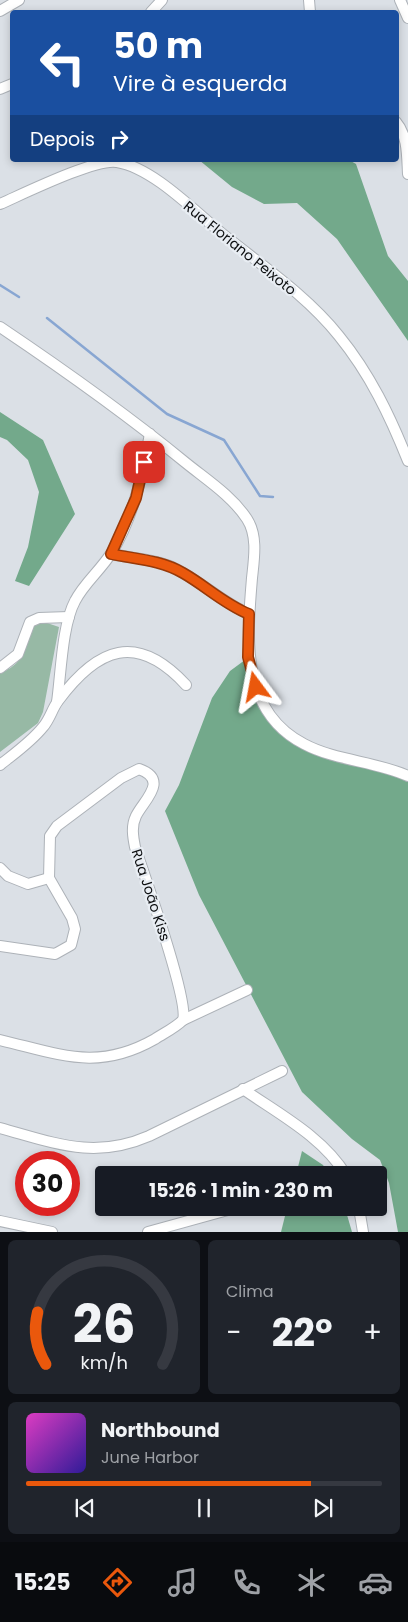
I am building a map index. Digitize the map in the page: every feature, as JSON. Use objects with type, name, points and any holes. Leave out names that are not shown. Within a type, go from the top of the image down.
[{"type":"street","points":[[0,11],[19,0]]},
{"type":"street","points":[[152,10],[162,0]]},
{"type":"street","points":[[402,2],[408,18]]},
{"type":"street","points":[[399,126],[404,134],[407,146],[408,174]]},
{"type":"street","name":"Rua Floriano Peixoto","points":[[0,204],[106,162]]},
{"type":"street","name":"Rua Floriano Peixoto","points":[[118,162],[140,170],[164,186],[290,288],[339,335],[378,392],[408,461]]},
{"type":"street","points":[[0,327],[82,382],[150,434],[224,494],[248,521],[253,534],[254,557],[249,614],[248,657],[256,687],[275,720],[304,744],[350,760],[392,769],[408,776]]},
{"type":"street","points":[[0,766],[44,727],[52,715],[56,702],[69,617],[75,601],[111,554],[136,498],[150,434]]},
{"type":"street","points":[[111,554],[170,566],[184,573],[223,602],[249,614]]},
{"type":"street","points":[[0,668],[18,654],[30,622],[39,618],[69,617]]},
{"type":"street","points":[[56,702],[86,670],[102,658],[115,654],[134,652],[150,656],[172,670],[186,685]]},
{"type":"street","name":"Rua João Kiss","points":[[0,946],[55,954],[71,945],[75,929],[72,918],[49,878],[48,850],[50,836],[57,826],[121,778],[139,769],[146,771],[154,787],[152,794],[136,815],[132,834],[170,957],[184,1009],[183,1020]]},
{"type":"street","points":[[0,868],[8,876],[28,884],[49,878]]},
{"type":"street","points":[[0,1040],[86,1059],[108,1058],[125,1054],[146,1044],[183,1020],[247,990]]},
{"type":"street","points":[[0,1128],[64,1145],[89,1149],[112,1149],[130,1145],[282,1071]]},
{"type":"street","points":[[243,1089],[299,1128],[329,1153],[339,1166]]},
{"type":"street","points":[[148,1232],[175,1228],[211,1216]]},
{"type":"street","points":[[360,1216],[363,1232]]},
{"type":"street","points":[[0,1221],[52,1232]]},
{"type":"green space","points":[[201,162],[352,162],[356,164],[388,256],[408,281],[408,341],[337,239],[297,203],[264,204],[232,187]]},
{"type":"green space","points":[[0,412],[43,440],[75,514],[29,586],[15,581],[28,547],[39,492],[28,460],[7,440],[0,437]]},
{"type":"green space","points":[[41,621],[59,627],[43,712],[38,723],[0,752],[0,674],[20,659],[29,633]]},
{"type":"green space","points":[[249,657],[266,707],[304,744],[408,776],[408,1232],[398,1232],[387,1178],[387,1166],[382,1166],[380,1160],[352,1139],[302,1092],[199,895],[165,811],[179,785],[212,698],[230,671]]},
{"type":"green space","points":[[302,1151],[324,1166],[298,1166]]},
{"type":"green space","points":[[285,1216],[347,1216],[352,1232],[281,1232]]},
{"type":"waterway","points":[[0,285],[19,297]]},
{"type":"waterway","points":[[47,318],[167,414],[224,440],[260,496],[273,497]]},
{"type":"route","points":[[144,462],[136,498],[124,529],[111,554],[170,566],[184,573],[223,602],[249,614],[248,657],[256,687]]}]
